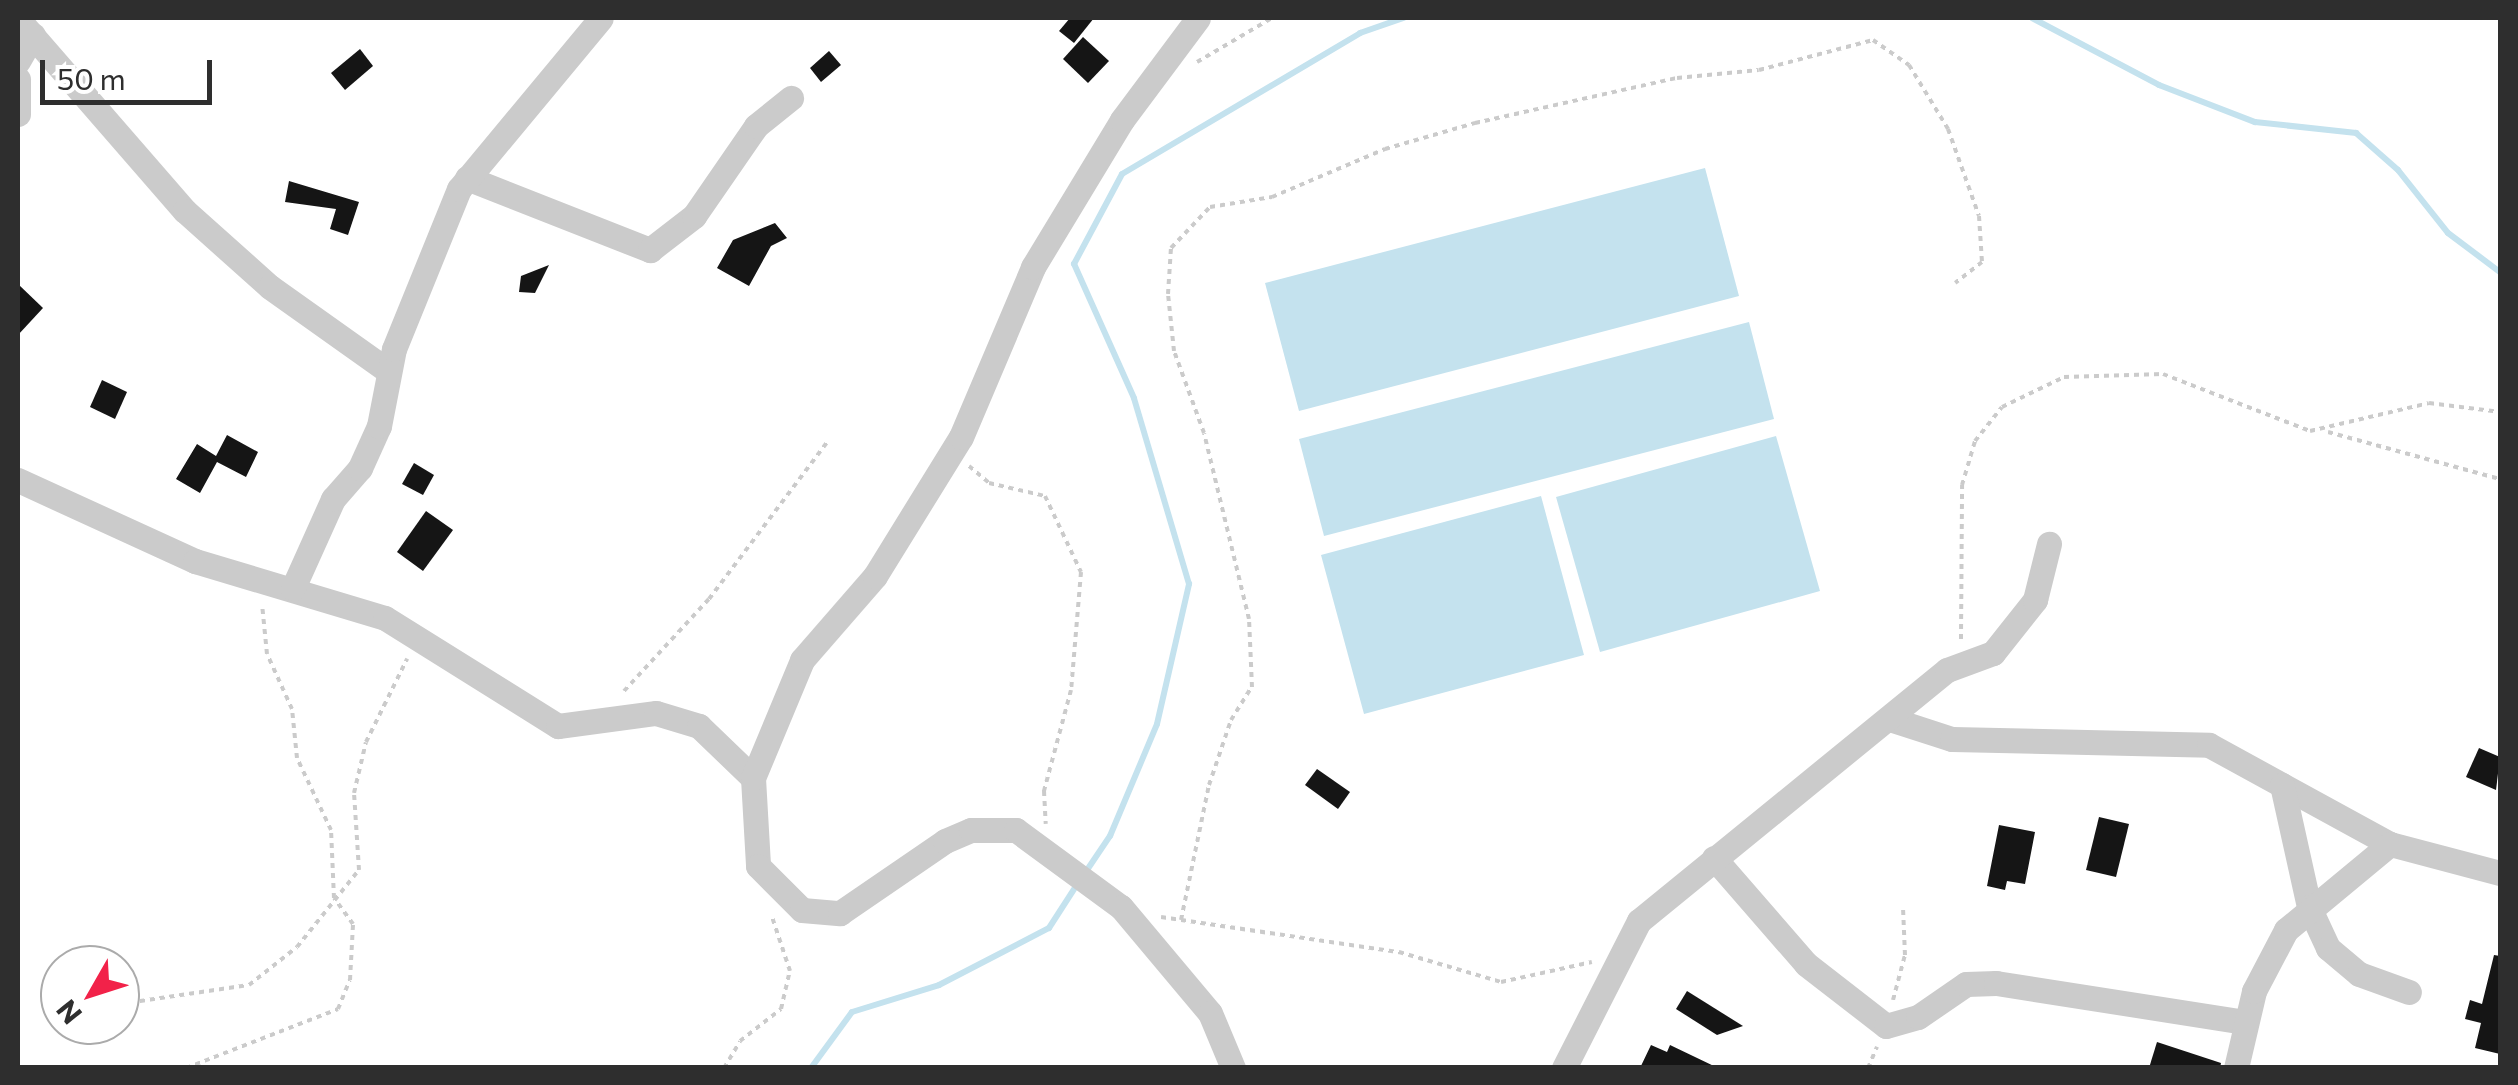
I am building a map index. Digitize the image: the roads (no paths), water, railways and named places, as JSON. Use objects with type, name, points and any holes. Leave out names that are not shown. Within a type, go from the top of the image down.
[{"type":"street","points":[[293,588],[333,499],[360,468],[379,426],[388,371],[468,178],[601,18]]},
{"type":"street","points":[[1198,18],[1122,120],[1033,266],[961,437],[875,576],[802,660],[754,778],[765,881],[802,910],[828,916],[971,830],[1006,827],[1058,856],[1101,887],[1200,999],[1233,1068]]},
{"type":"street","points":[[25,27],[185,211],[270,287],[388,371]]},
{"type":"street","points":[[18,61],[25,27]]},
{"type":"street","points":[[18,79],[18,114]]},
{"type":"street","points":[[468,178],[650,250],[694,216],[756,126],[791,98]]},
{"type":"street","points":[[18,480],[195,561],[386,618],[558,726],[669,714],[712,735],[754,778]]},
{"type":"street","points":[[1564,1068],[1640,921],[1714,858],[1893,720],[1947,670],[1993,653],[2027,615],[2049,544]]},
{"type":"street","points":[[1893,720],[1952,739],[2181,740],[2232,754],[2390,844],[2500,873]]},
{"type":"street","points":[[2282,785],[2309,908],[2328,948],[2359,974],[2408,992]]},
{"type":"street","points":[[2236,1068],[2244,1022],[2267,962],[2309,908],[2390,844]]},
{"type":"street","points":[[1714,858],[1806,964],[1886,1026],[1918,1017],[1966,984],[1996,983],[2244,1022]]},
{"type":"water","points":[[1705,168],[1739,296],[1299,411],[1265,283]]},
{"type":"water","points":[[1749,322],[1774,419],[1324,536],[1299,439]]},
{"type":"water","points":[[1776,436],[1820,591],[1600,652],[1556,497]]},
{"type":"water","points":[[1541,496],[1584,655],[1364,714],[1321,555]]},
{"type":"waterway","points":[[1085,873],[1110,836],[1157,724],[1189,584],[1134,398],[1074,264],[1122,174],[1360,33],[1403,18]]},
{"type":"waterway","points":[[2032,18],[2159,85],[2255,122],[2356,133],[2398,170],[2448,233],[2500,272]]},
{"type":"waterway","points":[[811,1068],[852,1012],[939,985],[1049,928],[1078,883]]}]
